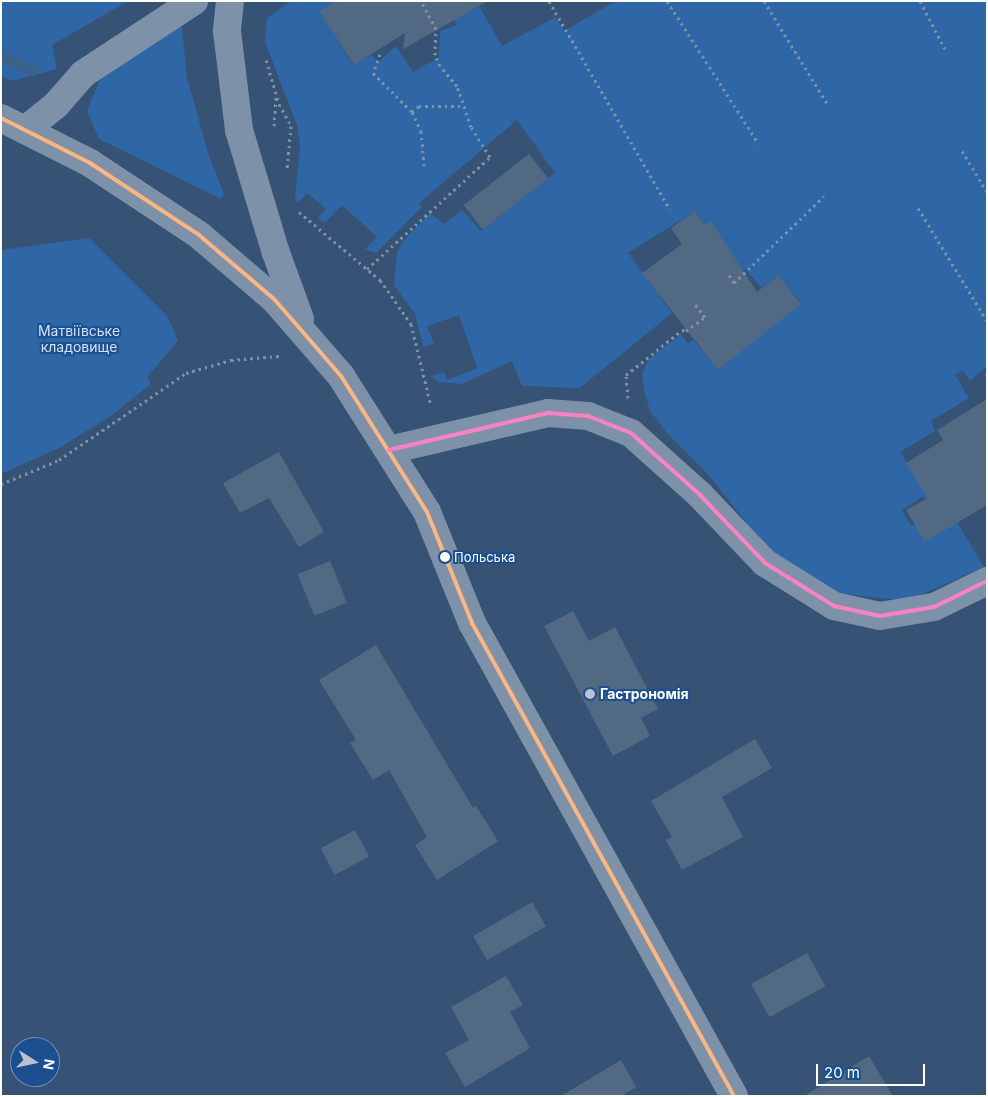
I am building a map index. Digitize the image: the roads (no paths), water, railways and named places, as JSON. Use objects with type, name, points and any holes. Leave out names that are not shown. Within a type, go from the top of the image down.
[{"type":"street","points":[[25,130],[56,105],[83,74],[194,1]]},
{"type":"street","points":[[230,1],[227,31],[239,130],[276,253],[305,331]]},
{"type":"street","points":[[1,118],[90,162],[191,229],[248,275],[305,331],[341,376],[427,512],[472,623],[734,1096]]},
{"type":"street","points":[[389,450],[548,413],[588,416],[631,433],[700,495],[765,563],[834,606],[880,616],[925,609],[987,581]]},
{"type":"waterway","points":[[1,57],[32,70]]},
{"type":"place","name":"Польська","points":[[445,557]]},
{"type":"place","name":"Гастрономія","points":[[590,694]]},
{"type":"park label","name":"Матвіївське кладовище","points":[[79,340]]}]
